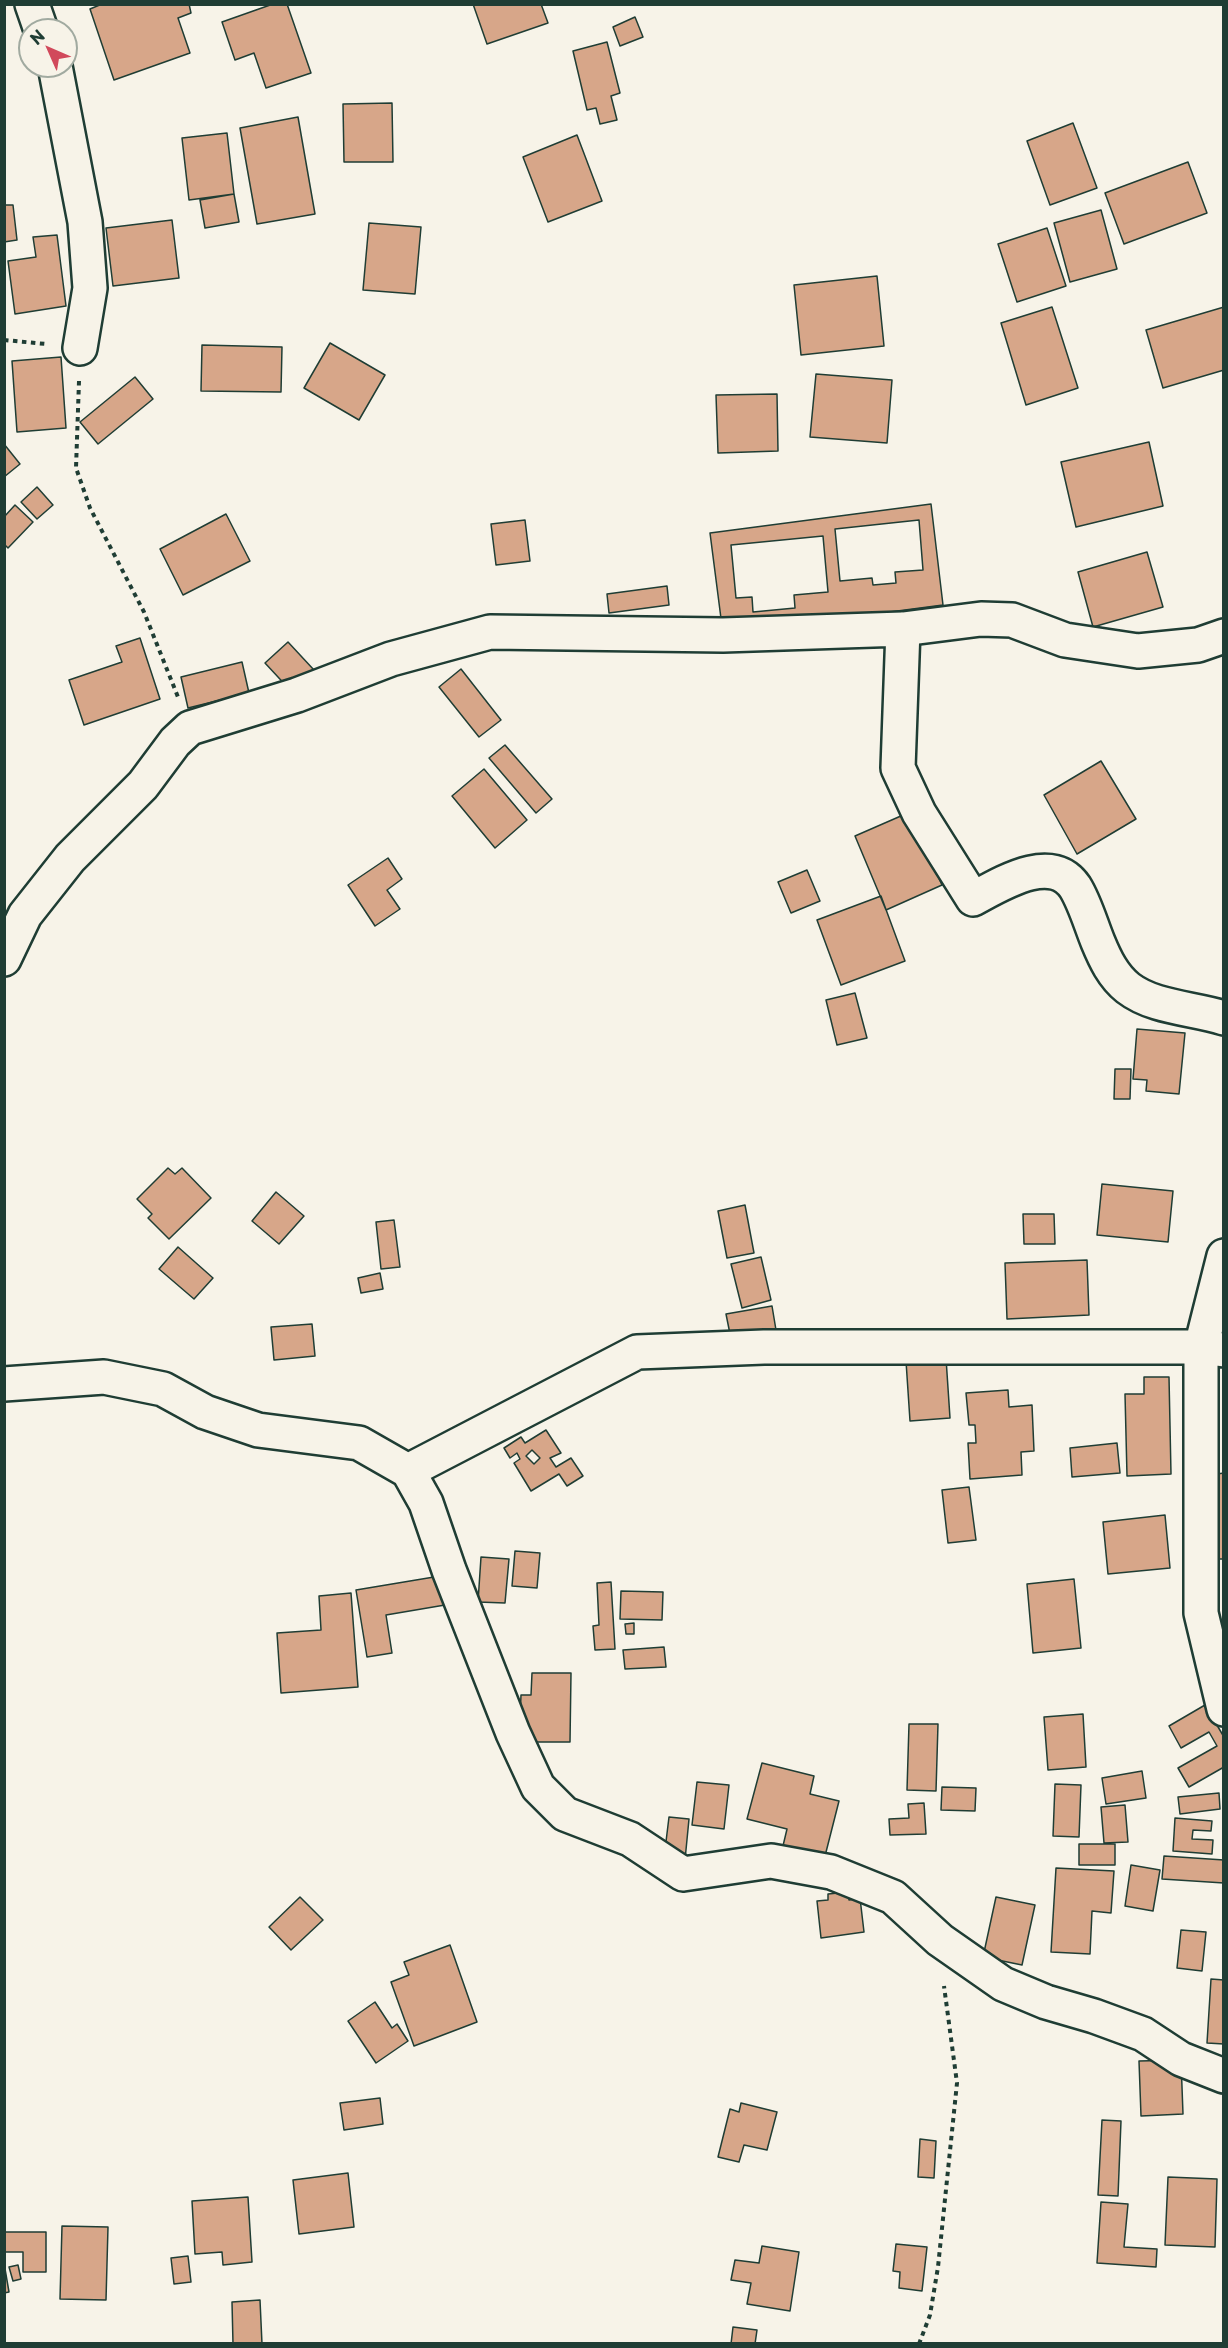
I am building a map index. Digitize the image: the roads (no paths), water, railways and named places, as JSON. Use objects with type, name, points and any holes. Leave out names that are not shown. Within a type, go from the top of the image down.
[{"type":"street","points":[[57,78],[86,222],[90,288],[80,348]]},
{"type":"street","points":[[4,959],[25,915],[64,866],[143,784],[175,742],[190,728],[297,694],[391,659],[490,632],[723,635],[903,629],[981,619],[1012,620],[1065,640],[1138,651],[1198,645],[1224,636]]},
{"type":"street","points":[[903,629],[898,768],[919,813],[973,899],[1015,877],[1050,870],[1065,875],[1076,889],[1107,965],[1128,988],[1163,1004],[1224,1018]]},
{"type":"street","points":[[1224,1256],[1212,1349],[1201,1613],[1224,1709]]},
{"type":"street","points":[[408,1471],[637,1352],[764,1347],[1212,1349]]},
{"type":"street","points":[[4,1384],[104,1377],[163,1389],[205,1412],[258,1431],[359,1443],[408,1471],[426,1503],[449,1570],[513,1733],[538,1786],[565,1814],[630,1839],[683,1874],[771,1861],[831,1872],[893,1897],[940,1940],[1003,1984],[1046,2002],[1143,2034],[1181,2059],[1224,2076]]}]
